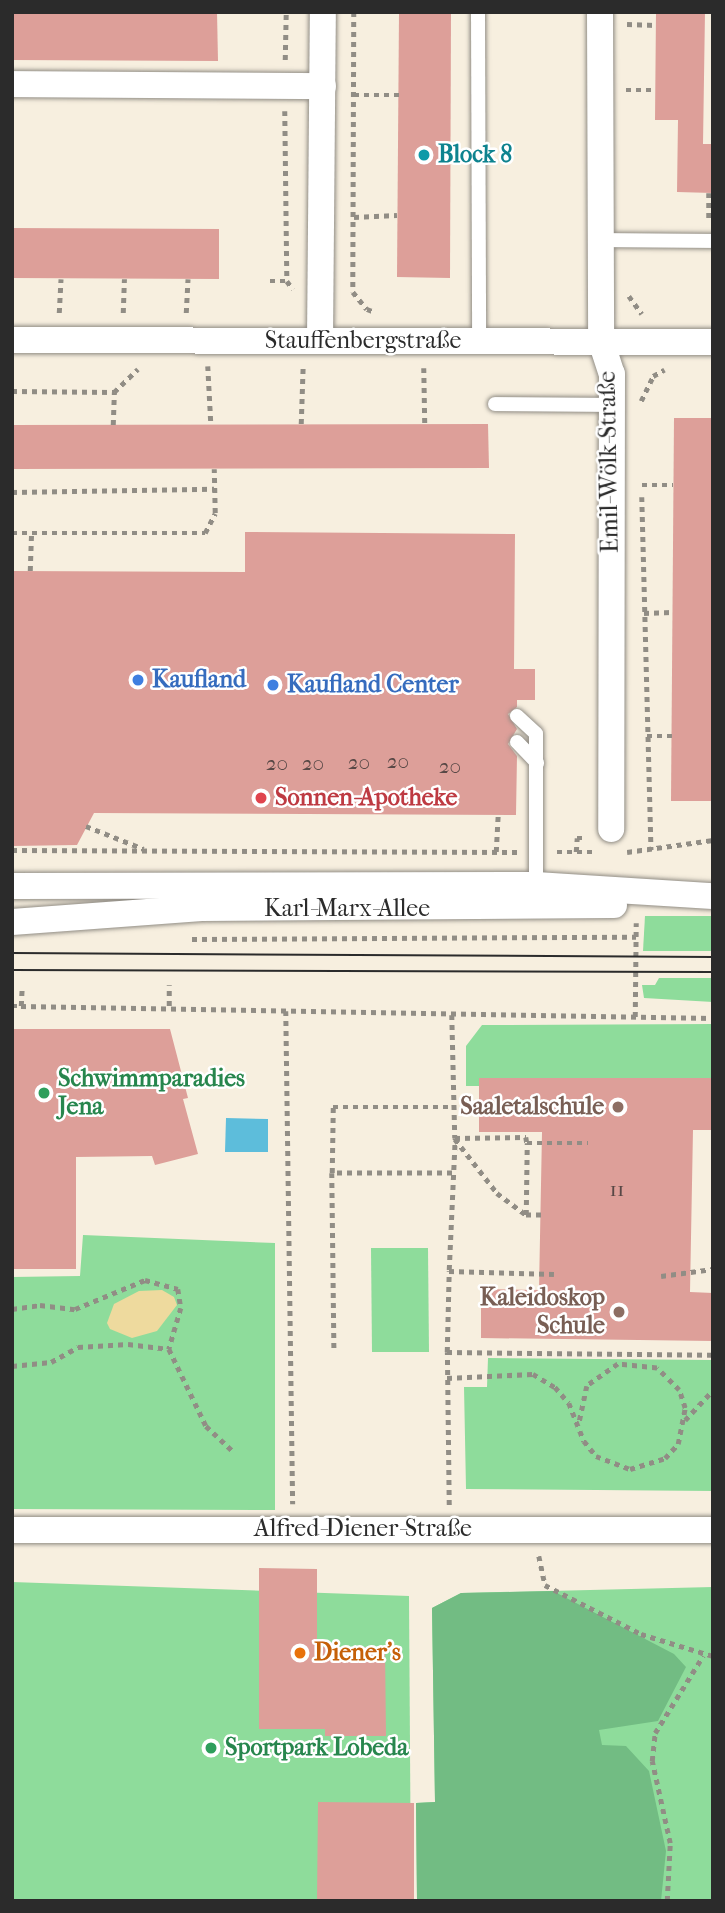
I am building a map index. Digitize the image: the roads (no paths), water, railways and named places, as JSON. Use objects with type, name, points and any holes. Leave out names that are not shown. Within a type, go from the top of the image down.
[{"type":"street","points":[[320,340],[323,12]]},
{"type":"street","name":"Emil-Wölk-Straße","points":[[600,12],[601,341],[612,374],[608,845]]},
{"type":"street","points":[[12,84],[323,86]]},
{"type":"street","name":"Stauffenbergstraße","points":[[12,340],[713,342]]},
{"type":"street","name":"Karl-Marx-Allee","points":[[12,886],[535,897],[636,904],[682,896]]},
{"type":"street","name":"Karl-Marx-Allee","points":[[12,922],[201,908],[535,897],[713,896]]},
{"type":"street","name":"Alfred-Diener-Straße","points":[[12,1530],[713,1530]]},
{"type":"lane","points":[[478,12],[479,341]]},
{"type":"lane","points":[[600,240],[713,242]]},
{"type":"lane","points":[[495,404],[612,405]]},
{"type":"lane","points":[[517,716],[536,734],[538,852],[535,897]]},
{"type":"lane","points":[[517,742],[537,763]]},
{"type":"water","points":[[226,1118],[268,1119],[268,1152],[225,1152]]},
{"type":"tram line","points":[[12,953],[713,957]]},
{"type":"tram line","points":[[12,970],[713,972]]},
{"type":"place","name":"Block 8","points":[[424,155]]},
{"type":"place","name":"Kaufland","points":[[138,680]]},
{"type":"place","name":"Kaufland Center","points":[[273,685]]},
{"type":"place","name":"Sonnen-Apotheke","points":[[261,798]]},
{"type":"place","name":"Schwimmparadies Jena","points":[[44,1093]]},
{"type":"place","name":"Saaletalschule","points":[[618,1107]]},
{"type":"place","name":"Kaleidoskop Schule","points":[[619,1312]]},
{"type":"place","name":"Diener's","points":[[300,1653]]},
{"type":"place","name":"Sportpark Lobeda","points":[[211,1748]]}]
